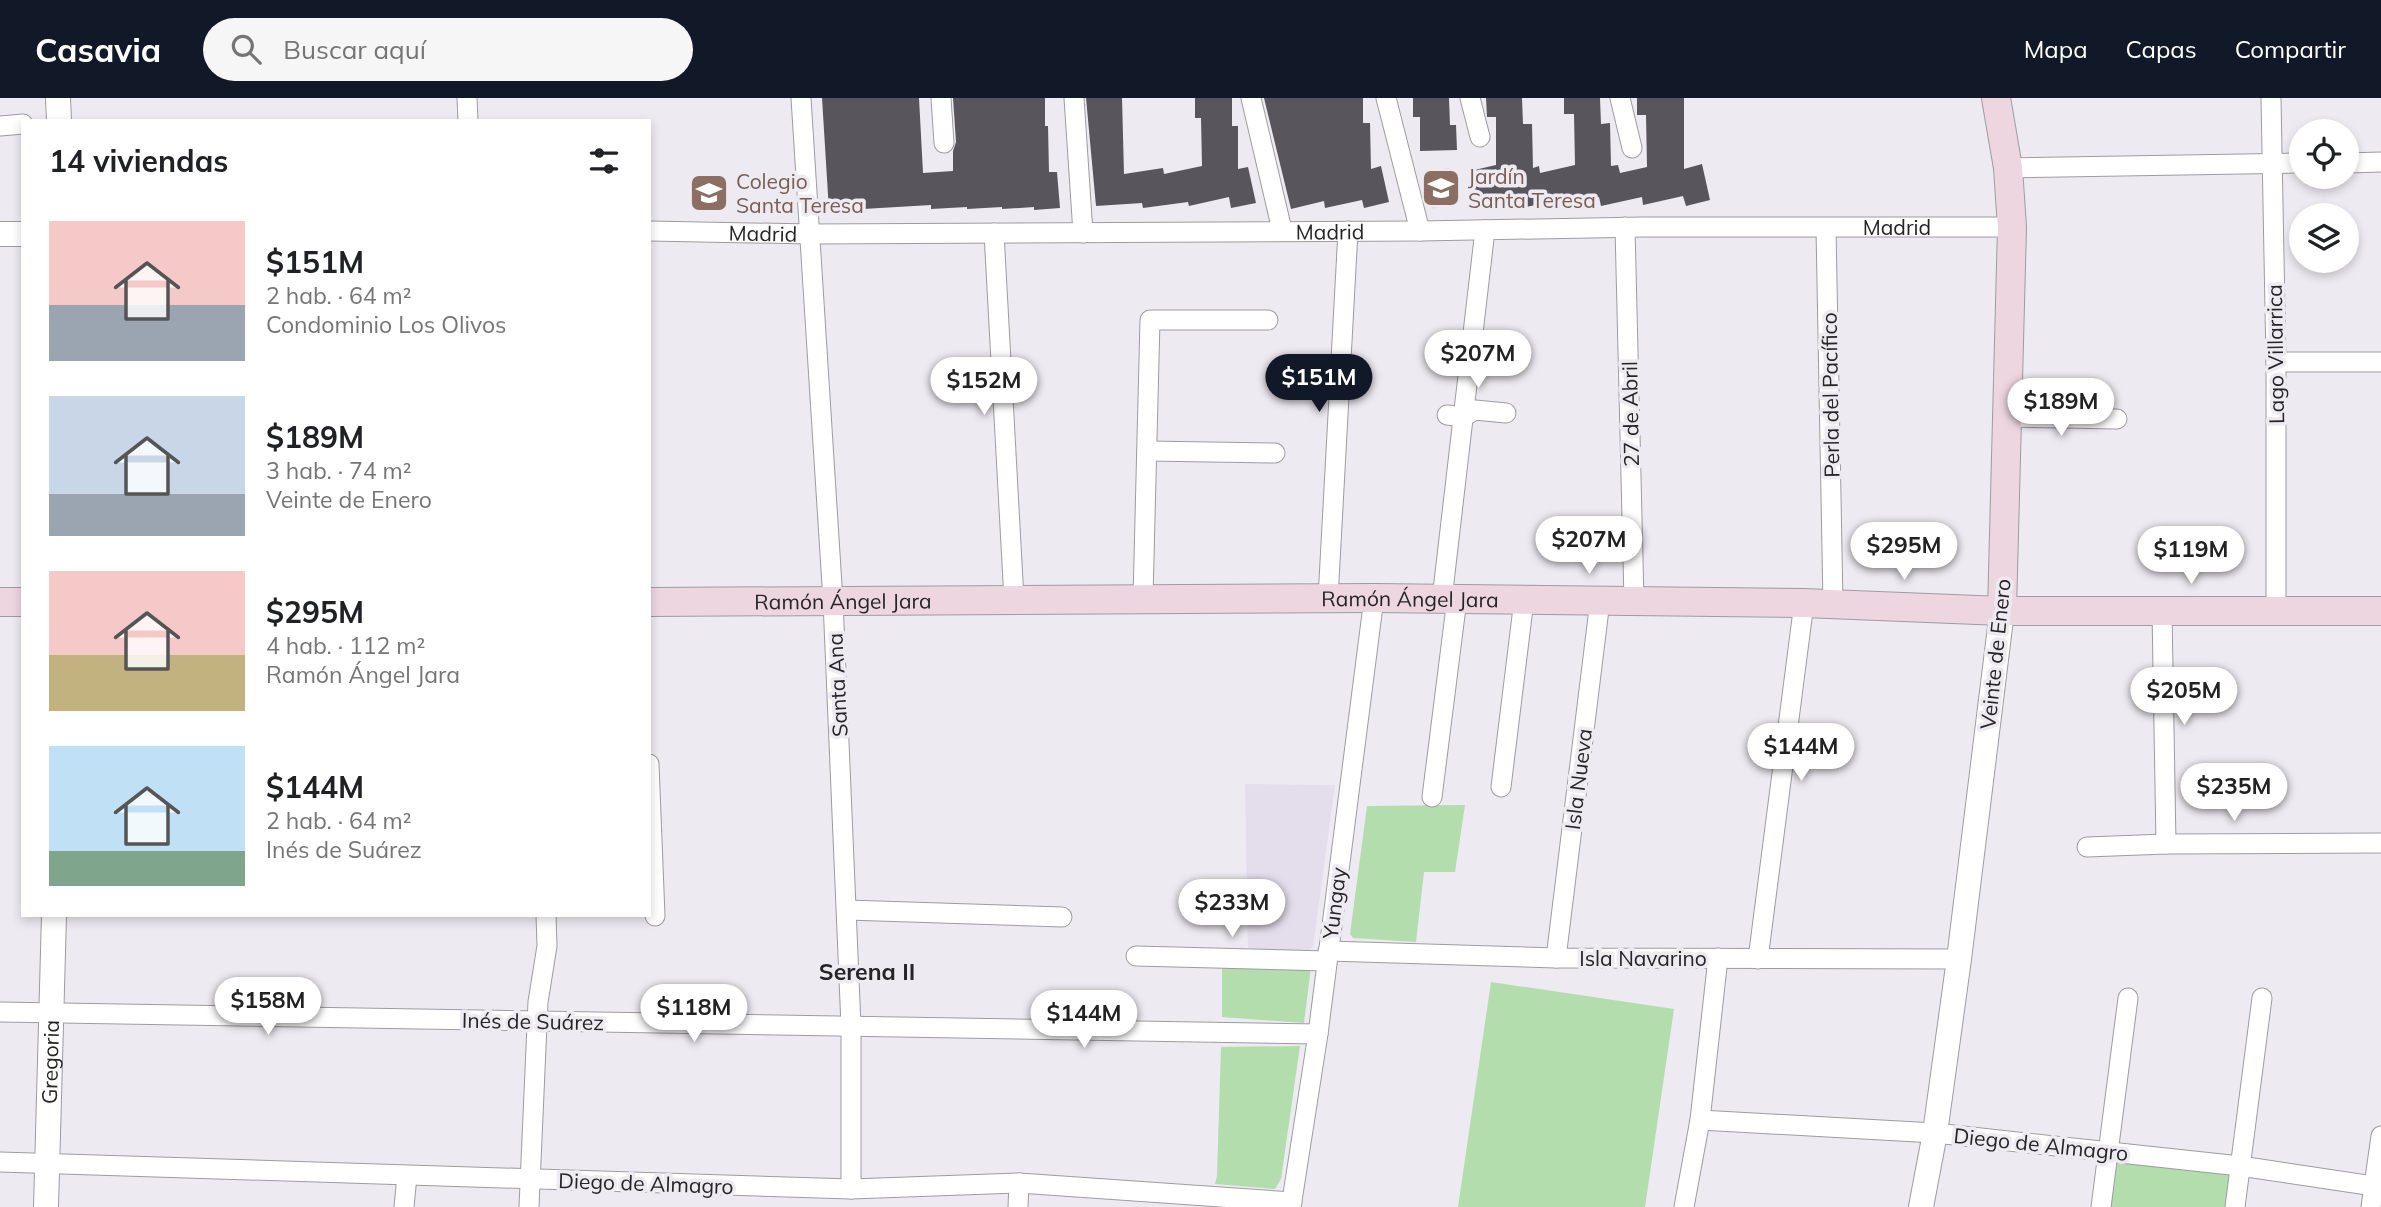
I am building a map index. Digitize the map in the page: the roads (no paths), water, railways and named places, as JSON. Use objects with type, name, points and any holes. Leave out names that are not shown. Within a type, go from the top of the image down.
[{"type":"main road","name":"Veinte de Enero","points":[[1996,98],[2008,168],[2012,227],[2002,611]]},
{"type":"main road","name":"Ramón Ángel Jara","points":[[651,602],[1374,598],[1804,603],[2002,611],[2381,611]]},
{"type":"main road","points":[[0,602],[21,602]]},
{"type":"street","points":[[58,98],[59,119]]},
{"type":"street","points":[[467,98],[468,119]]},
{"type":"street","name":"Santa Ana","points":[[801,98],[833,601],[851,1026],[851,1189]]},
{"type":"street","points":[[941,98],[944,142]]},
{"type":"street","points":[[1074,98],[1083,233]]},
{"type":"street","points":[[1251,98],[1282,230]]},
{"type":"street","points":[[1386,98],[1420,231]]},
{"type":"street","points":[[1470,98],[1479,137]]},
{"type":"street","points":[[1620,98],[1632,148]]},
{"type":"street","name":"Lago Villarrica","points":[[2271,98],[2277,611]]},
{"type":"street","points":[[0,126],[21,124]]},
{"type":"street","points":[[2359,163],[2381,162]]},
{"type":"street","points":[[2008,168],[2289,163]]},
{"type":"street","name":"Madrid","points":[[651,231],[810,234],[2012,227]]},
{"type":"street","name":"27 de Abril","points":[[1625,228],[1634,601]]},
{"type":"street","name":"Perla del Pacífico","points":[[1826,228],[1833,604]]},
{"type":"street","points":[[1432,797],[1449,599],[1455,416],[1485,230]]},
{"type":"street","points":[[1328,599],[1348,231]]},
{"type":"street","points":[[994,233],[1014,600]]},
{"type":"street","points":[[0,234],[21,234]]},
{"type":"street","points":[[1143,598],[1150,320],[1268,320]]},
{"type":"street","points":[[2276,362],[2381,362]]},
{"type":"street","points":[[1455,416],[1475,410],[1506,413]]},
{"type":"street","points":[[2006,417],[2118,419]]},
{"type":"street","points":[[1147,451],[1275,453]]},
{"type":"street","name":"Yungay","points":[[1291,1205],[1318,1034],[1374,598]]},
{"type":"street","points":[[1501,787],[1524,600]]},
{"type":"street","name":"Isla Nueva","points":[[1556,958],[1600,601]]},
{"type":"street","points":[[1758,959],[1804,603]]},
{"type":"street","name":"Veinte de Enero","points":[[1921,1207],[1935,1133],[1959,959],[2002,611]]},
{"type":"street","points":[[2162,611],[2166,844]]},
{"type":"street","points":[[651,815],[655,916]]},
{"type":"street","points":[[2087,847],[2381,843]]},
{"type":"street","points":[[847,910],[1062,917]]},
{"type":"street","name":"Gregoria","points":[[46,1207],[54,917]]},
{"type":"street","points":[[528,1207],[537,1022],[540,982],[547,946],[545,917]]},
{"type":"street","name":"Isla Navarino","points":[[1136,956],[1959,959]]},
{"type":"street","points":[[1684,1207],[1700,1120],[1718,958]]},
{"type":"street","points":[[2101,1207],[2128,998]]},
{"type":"street","points":[[2235,1207],[2262,998]]},
{"type":"street","name":"Inés de Suárez","points":[[0,1012],[1318,1034]]},
{"type":"street","name":"Diego de Almagro","points":[[1700,1120],[1935,1133],[2240,1166],[2378,1187]]},
{"type":"street","points":[[2371,1207],[2378,1187],[2381,1136]]},
{"type":"street","name":"Diego de Almagro","points":[[0,1162],[851,1189],[1019,1183],[1291,1205]]},
{"type":"street","points":[[404,1207],[407,1176]]},
{"type":"street","points":[[1018,1207],[1019,1183]]},
{"type":"place","name":"Jardín Santa Teresa","points":[[1441,188]]},
{"type":"place","name":"Colegio Santa Teresa","points":[[709,193]]},
{"type":"district","name":"Serena II","points":[[867,971]]}]
